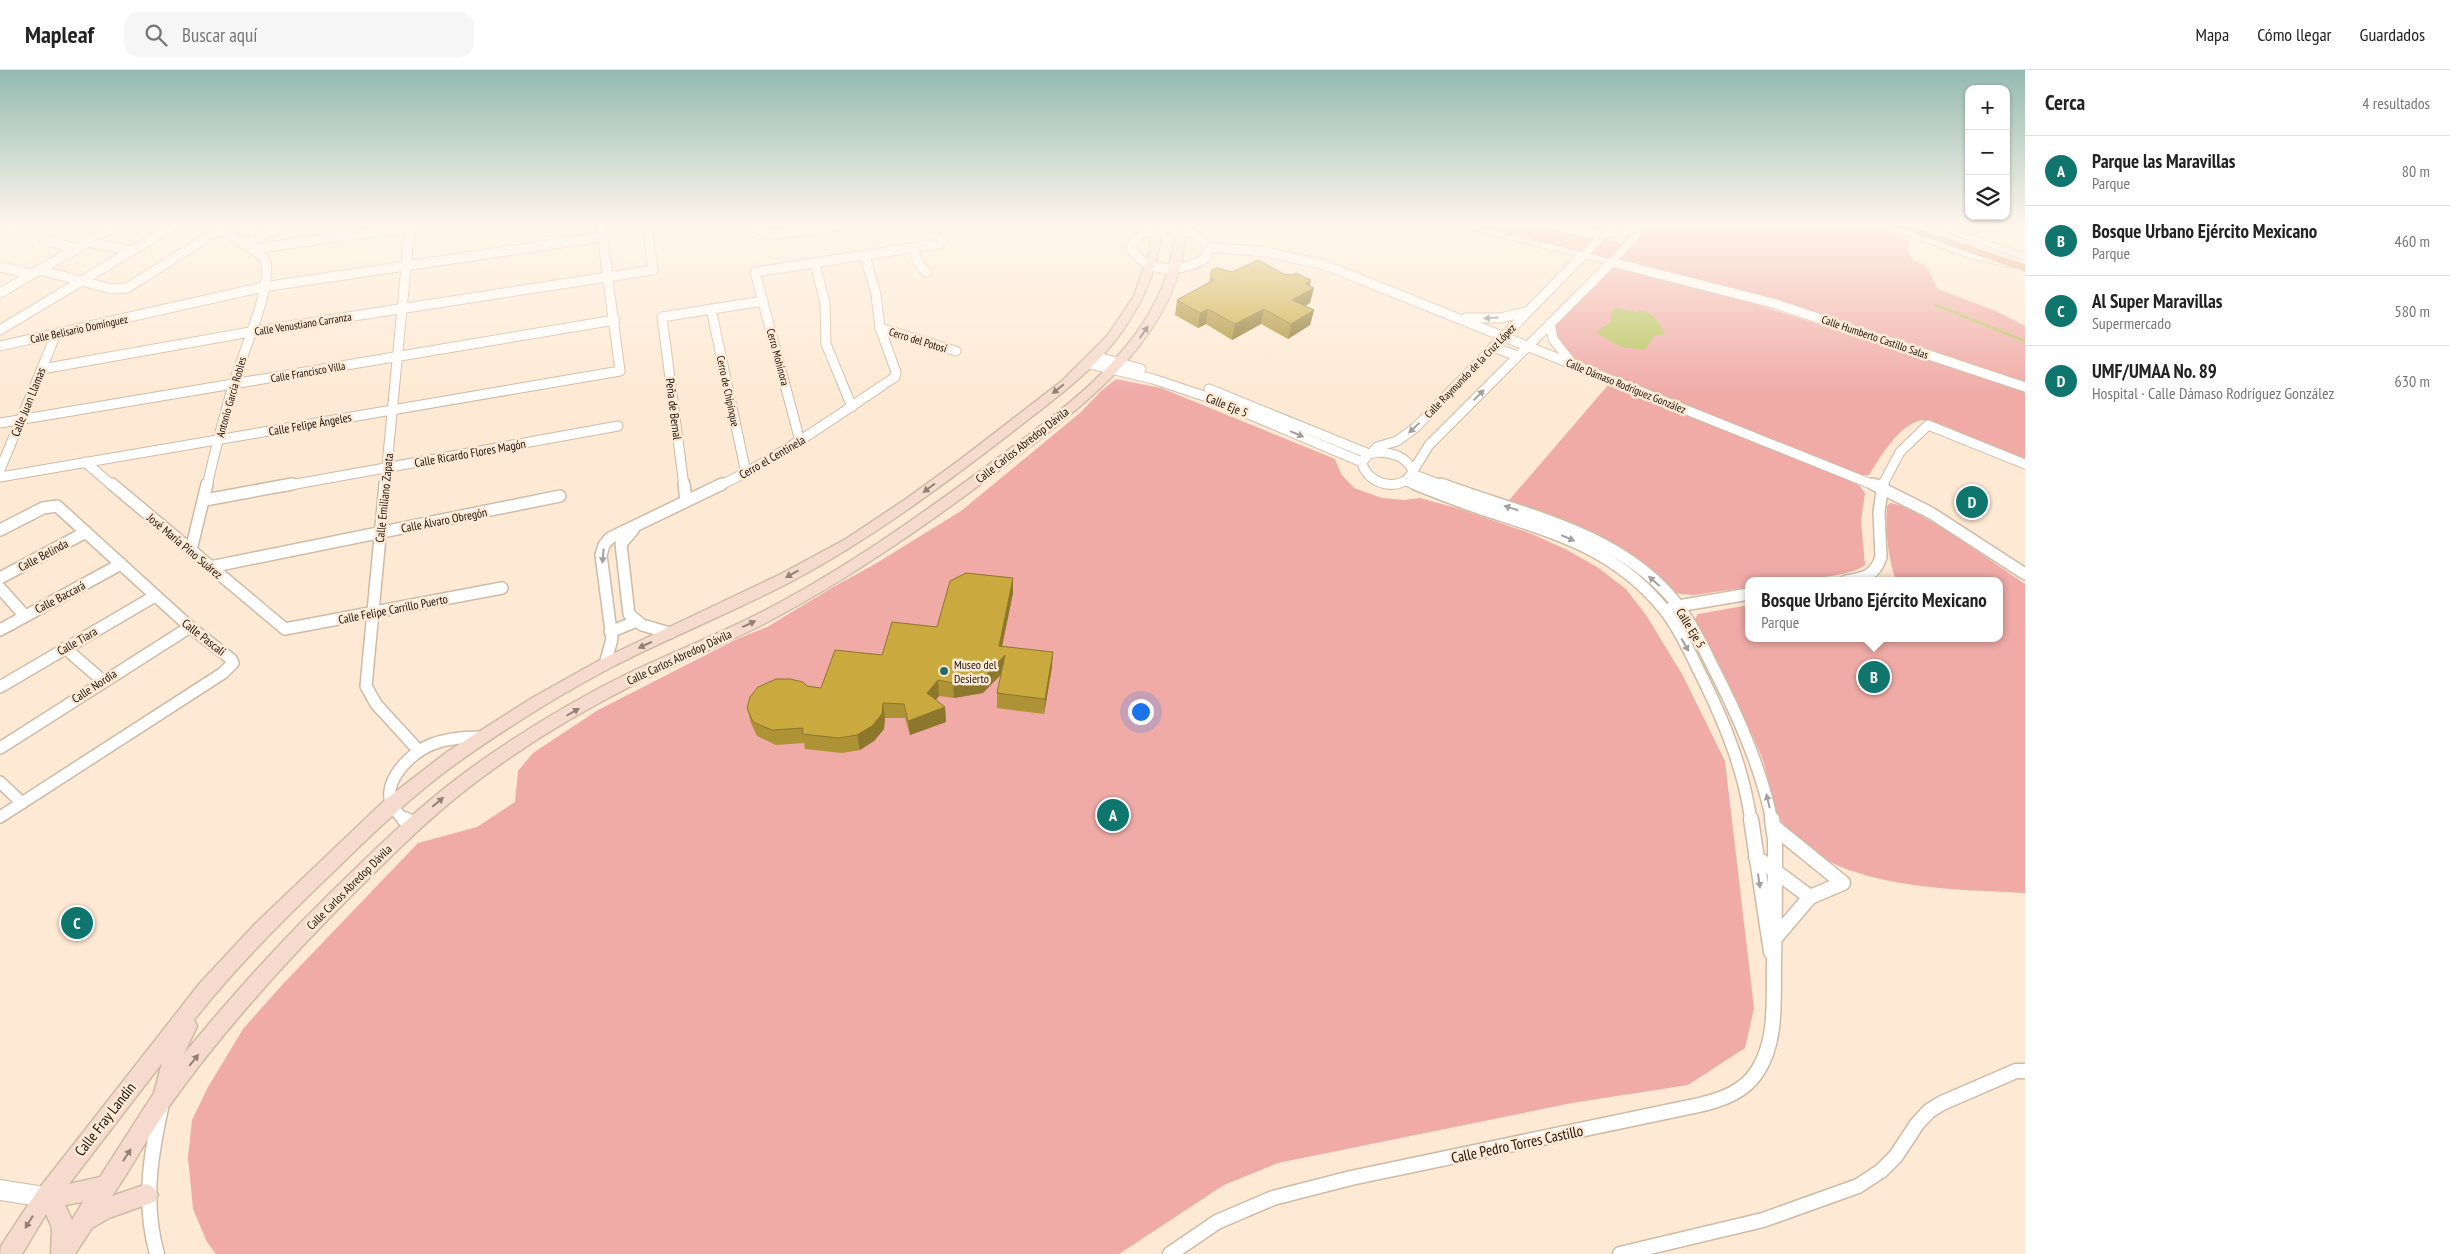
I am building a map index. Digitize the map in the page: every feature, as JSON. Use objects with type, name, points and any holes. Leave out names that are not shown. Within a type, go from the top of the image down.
[{"type":"main road","name":"Calle Carlos Abredop Dávila","points":[[207,989],[262,929],[391,805],[482,737],[605,664],[786,578],[851,542],[911,502],[1052,395],[1090,360],[1112,337],[1128,316],[1145,281]]},
{"type":"main road","name":"Calle Carlos Abredop Dávila","points":[[163,1098],[246,995],[307,929],[413,823],[477,772],[568,715],[630,680],[766,616],[858,565],[939,509],[1054,421],[1116,366],[1141,337],[1161,306],[1170,281]]},
{"type":"main road","points":[[63,1253],[163,1098],[172,1056],[207,989]]},
{"type":"main road","name":"Calle Fray Landín","points":[[9,1254],[45,1197],[207,989]]},
{"type":"main road","points":[[45,1197],[78,1193],[108,1185]]},
{"type":"main road","points":[[83,1221],[104,1209],[147,1195]]},
{"type":"main road","points":[[45,1197],[56,1208],[61,1217],[64,1230],[63,1253]]},
{"type":"street","points":[[0,293],[20,281]]},
{"type":"street","points":[[0,330],[80,281]]},
{"type":"street","points":[[81,281],[112,289],[127,288],[137,281]]},
{"type":"street","name":"Antonio García Robles","points":[[191,550],[233,385],[263,281]]},
{"type":"street","name":"Calle Belisario Domínguez","points":[[0,346],[263,287],[304,281]]},
{"type":"street","name":"Calle Emiliano Zapata","points":[[404,281],[399,355],[366,686],[369,694],[418,751]]},
{"type":"street","name":"Calle Venustiano Carranza","points":[[42,369],[250,332],[581,281]]},
{"type":"street","points":[[610,281],[615,320]]},
{"type":"street","name":"Cerro Mohinora","points":[[758,281],[800,441]]},
{"type":"street","points":[[819,281],[825,303],[826,344],[852,407]]},
{"type":"street","points":[[872,281],[876,294],[880,328]]},
{"type":"street","name":"Calle Dámaso Rodríguez González","points":[[1366,281],[1882,488],[1931,513],[2025,574]]},
{"type":"street","name":"Calle Raymundo de la Cruz López","points":[[1368,457],[1377,447],[1397,440],[1415,428],[1557,281]]},
{"type":"street","name":"Calle Raymundo de la Cruz López","points":[[1411,475],[1429,445],[1592,281]]},
{"type":"street","name":"Calle Humberto Castillo Salas","points":[[1687,281],[1776,304],[2025,387]]},
{"type":"street","points":[[711,309],[763,301]]},
{"type":"street","name":"Peña de Bernal","points":[[686,501],[662,317],[711,309]]},
{"type":"street","name":"Cerro de Chipinque","points":[[711,309],[746,473]]},
{"type":"street","points":[[1455,317],[1494,318],[1526,312]]},
{"type":"street","name":"Calle Francisco Villa","points":[[0,423],[615,320]]},
{"type":"street","name":"Calle Felipe Ángeles","points":[[0,477],[620,371],[615,320]]},
{"type":"street","points":[[1550,323],[1553,339],[1574,365]]},
{"type":"street","name":"Cerro del Potosí","points":[[880,328],[956,351]]},
{"type":"street","name":"Cerro el Centinela","points":[[605,591],[601,555],[604,545],[610,538],[746,473],[800,441],[890,381],[896,372],[880,328]]},
{"type":"street","name":"Calle Juan Llamas","points":[[0,470],[56,334]]},
{"type":"street","points":[[1493,347],[1517,356]]},
{"type":"street","name":"Calle Eje 5","points":[[1090,360],[1116,366],[1213,399],[1368,457]]},
{"type":"street","points":[[1864,577],[1875,572],[1881,557],[1882,488],[1896,459],[1912,438],[1928,425],[2025,464]]},
{"type":"street","name":"Calle Ricardo Flores Magón","points":[[205,500],[618,426]]},
{"type":"street","points":[[1394,454],[1407,461],[1411,475],[1392,484],[1378,482],[1367,475],[1362,466],[1368,457],[1394,454]]},
{"type":"street","name":"José María Pino Suárez","points":[[84,462],[285,629]]},
{"type":"street","name":"Calle Eje 5","points":[[1411,475],[1552,521],[1584,534],[1613,549],[1637,566],[1678,605],[1699,640],[1748,739],[1761,772],[1774,826],[1775,872],[1771,936]]},
{"type":"street","name":"Calle Eje 5","points":[[1411,475],[1476,507],[1549,530],[1584,545],[1630,574],[1664,609],[1688,650],[1717,708],[1740,764],[1747,790],[1756,857],[1771,936]]},
{"type":"street","name":"Calle Álvaro Obregón","points":[[210,567],[560,496]]},
{"type":"street","name":"Calle Pascali","points":[[0,530],[43,508],[54,506],[86,532],[190,627],[231,659],[233,663],[230,668],[0,817]]},
{"type":"street","points":[[637,525],[621,544],[629,614],[642,624],[670,633]]},
{"type":"street","name":"Calle Belinda","points":[[0,578],[86,532]]},
{"type":"street","name":"Calle Baccará","points":[[0,630],[121,564]]},
{"type":"street","points":[[605,664],[612,639],[605,591],[625,585]]},
{"type":"street","points":[[0,588],[25,616]]},
{"type":"street","name":"Calle Felipe Carrillo Puerto","points":[[285,629],[502,588]]},
{"type":"street","points":[[1664,609],[1745,595]]},
{"type":"street","name":"Calle Tiara","points":[[0,687],[155,596]]},
{"type":"street","points":[[610,632],[637,621]]},
{"type":"street","name":"Calle Nordia","points":[[0,748],[190,627]]},
{"type":"street","points":[[65,648],[103,681]]},
{"type":"street","points":[[413,823],[403,819],[391,805],[391,786],[401,767],[418,751],[440,740],[462,735],[482,737]]},
{"type":"street","points":[[0,782],[22,803]]},
{"type":"street","points":[[1771,936],[1810,897],[1843,883],[1774,826]]},
{"type":"street","points":[[1756,857],[1810,897]]},
{"type":"street","name":"Calle Pedro Torres Castillo","points":[[1170,1254],[1217,1222],[1273,1198],[1351,1178],[1670,1112],[1720,1099],[1745,1086],[1764,1061],[1772,1034],[1774,961],[1771,936]]},
{"type":"street","points":[[1620,1254],[1763,1220],[1858,1186],[1882,1171],[1929,1111],[1942,1103],[2007,1074],[2025,1071]]},
{"type":"street","points":[[157,1254],[148,1229],[147,1195],[151,1154],[163,1098]]},
{"type":"street","points":[[0,1190],[45,1197]]},
{"type":"shaded area","points":[[1596,281],[1668,281],[1740,299],[2025,391],[2025,460],[1933,422],[1921,420],[1905,428],[1898,435],[1869,475],[1859,475],[1581,364],[1561,347],[1555,336],[1556,323]]},
{"type":"shaded area","points":[[1691,281],[1934,281],[1938,289],[1996,311],[2025,326],[2025,382],[1893,340]]},
{"type":"shaded area","points":[[1616,308],[1636,312],[1642,310],[1654,316],[1664,332],[1662,335],[1655,335],[1645,350],[1622,347],[1598,334],[1597,331],[1611,322],[1612,310]]},
{"type":"shaded area","points":[[1116,379],[1161,388],[1335,459],[1341,474],[1354,488],[1382,498],[1404,500],[1420,498],[1460,509],[1532,534],[1565,549],[1597,567],[1626,589],[1646,615],[1682,674],[1725,761],[1754,1008],[1745,1048],[1688,1085],[1572,1103],[1278,1163],[1224,1185],[1119,1254],[216,1254],[207,1242],[193,1209],[188,1157],[192,1120],[208,1087],[243,1029],[282,985],[418,843],[477,827],[515,802],[518,771],[533,753],[598,710],[737,639],[767,627],[961,511],[1081,412],[1102,390]]},
{"type":"shaded area","points":[[1609,384],[1860,486],[1865,493],[1861,521],[1865,565],[1856,570],[1827,577],[1745,577],[1745,588],[1694,595],[1680,594],[1670,591],[1634,562],[1505,505]]},
{"type":"shaded area","points":[[1890,503],[1902,506],[1918,514],[1978,551],[2025,584],[2025,893],[1964,890],[1897,882],[1864,875],[1834,864],[1807,848],[1786,828],[1781,820],[1773,802],[1763,762],[1746,721],[1696,628],[1695,619],[1698,614],[1745,606],[1745,642],[2003,642],[2003,577],[1895,577],[1889,553],[1887,506]]},
{"type":"building","points":[[1212,281],[1309,281],[1306,284],[1314,288],[1292,300],[1314,310],[1291,324],[1264,309],[1235,324],[1208,309],[1200,313],[1177,300]]},
{"type":"building","name":"Museo del Desierto","points":[[966,573],[1013,578],[999,646],[1053,652],[1045,699],[997,693],[1005,655],[983,678],[953,683],[938,680],[927,693],[945,707],[908,721],[904,704],[883,703],[882,714],[872,726],[857,735],[839,738],[802,734],[803,728],[772,730],[753,722],[747,708],[750,697],[758,687],[776,679],[790,679],[803,682],[807,686],[821,688],[835,650],[882,655],[892,622],[937,627],[950,581]]},
{"type":"waterway","points":[[1936,305],[2025,341]]},
{"type":"place","name":"UMF/UMAA No. 89","points":[[1972,502]]},
{"type":"place","name":"Museo del Desierto","points":[[944,671]]},
{"type":"place","name":"Bosque Urbano Ejército Mexicano","points":[[1874,677]]},
{"type":"place","name":"Parque las Maravillas","points":[[1113,815]]},
{"type":"place","name":"Al Super Maravillas","points":[[77,923]]}]
